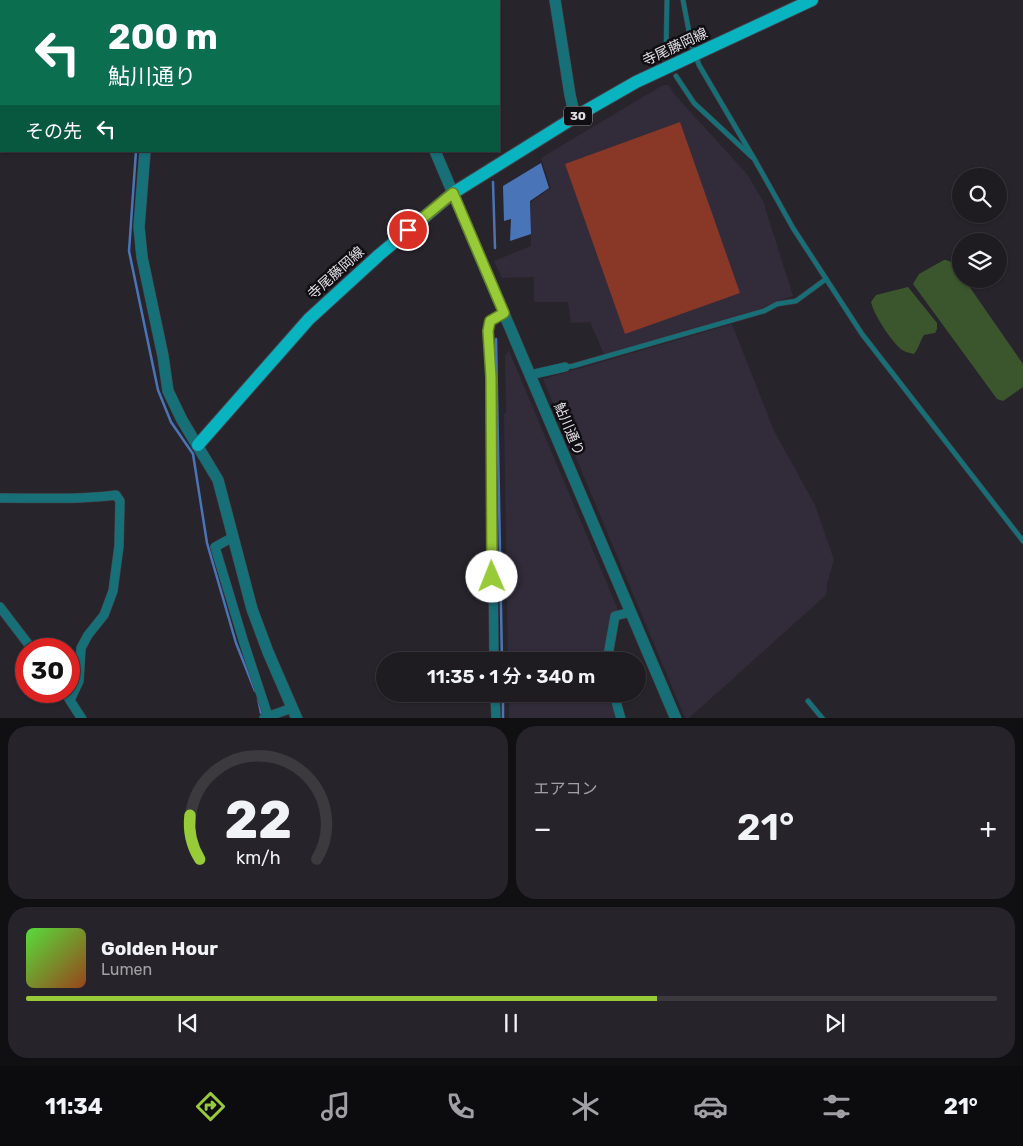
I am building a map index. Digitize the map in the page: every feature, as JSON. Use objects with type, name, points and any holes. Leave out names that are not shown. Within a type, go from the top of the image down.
[{"type":"main road","name":"寺尾藤岡線","points":[[198,445],[309,319],[379,255],[453,193],[575,117],[636,82],[812,0]]},
{"type":"street","points":[[555,0],[575,117]]},
{"type":"street","points":[[145,152],[139,227],[142,257],[161,346],[168,390],[182,420],[218,480],[252,608],[268,652],[297,718]]},
{"type":"street","name":"鮎川通り","points":[[435,152],[676,718]]},
{"type":"street","points":[[494,652],[491,377],[488,331],[490,321],[504,313]]},
{"type":"street","points":[[530,375],[565,367]]},
{"type":"street","points":[[0,498],[76,498],[116,494],[120,501],[119,546],[113,591],[104,615],[88,635],[81,648],[80,664]]},
{"type":"street","points":[[233,538],[215,547],[267,718],[292,708]]},
{"type":"street","points":[[1,611],[23,638]]},
{"type":"street","points":[[609,652],[615,616],[631,612]]},
{"type":"street","points":[[495,702],[496,718]]},
{"type":"street","points":[[616,702],[621,718]]},
{"type":"street","points":[[72,703],[82,718]]},
{"type":"lane","points":[[666,53],[667,0]]},
{"type":"lane","points":[[683,0],[695,54],[718,98],[793,228],[862,334],[1023,541]]},
{"type":"lane","points":[[676,76],[694,102],[756,162]]},
{"type":"lane","points":[[565,367],[754,313],[777,304],[796,301],[826,279]]},
{"type":"lane","points":[[808,701],[822,718]]},
{"type":"shaded area","points":[[663,85],[669,85],[674,94],[747,174],[763,201],[793,296],[760,309],[604,354],[590,322],[571,323],[568,302],[534,302],[534,277],[502,278],[494,261],[531,246],[531,202],[551,188],[541,158]]},
{"type":"shaded area","points":[[732,324],[774,431],[815,505],[834,560],[826,595],[689,718],[685,718],[543,379]]},
{"type":"shaded area","points":[[509,351],[619,612],[607,652],[508,652],[504,414],[506,413],[505,355]]},
{"type":"shaded area","points":[[509,702],[613,702],[618,718],[509,718]]},
{"type":"green space","points":[[944,260],[952,263],[952,288],[970,288],[1023,364],[1023,387],[1003,401],[997,399],[913,284],[919,274]]},
{"type":"green space","points":[[908,287],[937,323],[935,333],[924,335],[914,354],[902,350],[893,341],[879,321],[871,302],[876,295]]},
{"type":"water","points":[[541,163],[549,188],[530,201],[531,234],[510,241],[511,219],[504,221],[503,186]]},
{"type":"building","points":[[680,122],[740,293],[625,334],[565,164]]},
{"type":"waterway","points":[[136,152],[129,251],[158,390],[171,422],[193,454],[207,543],[236,643],[255,691]]},
{"type":"waterway","points":[[493,182],[495,248]]},
{"type":"waterway","points":[[496,339],[502,652]]},
{"type":"waterway","points":[[258,698],[261,713]]},
{"type":"waterway","points":[[503,702],[503,718]]},
{"type":"route","points":[[408,230],[453,193],[504,313],[490,321],[488,331],[491,377],[492,577]]}]
